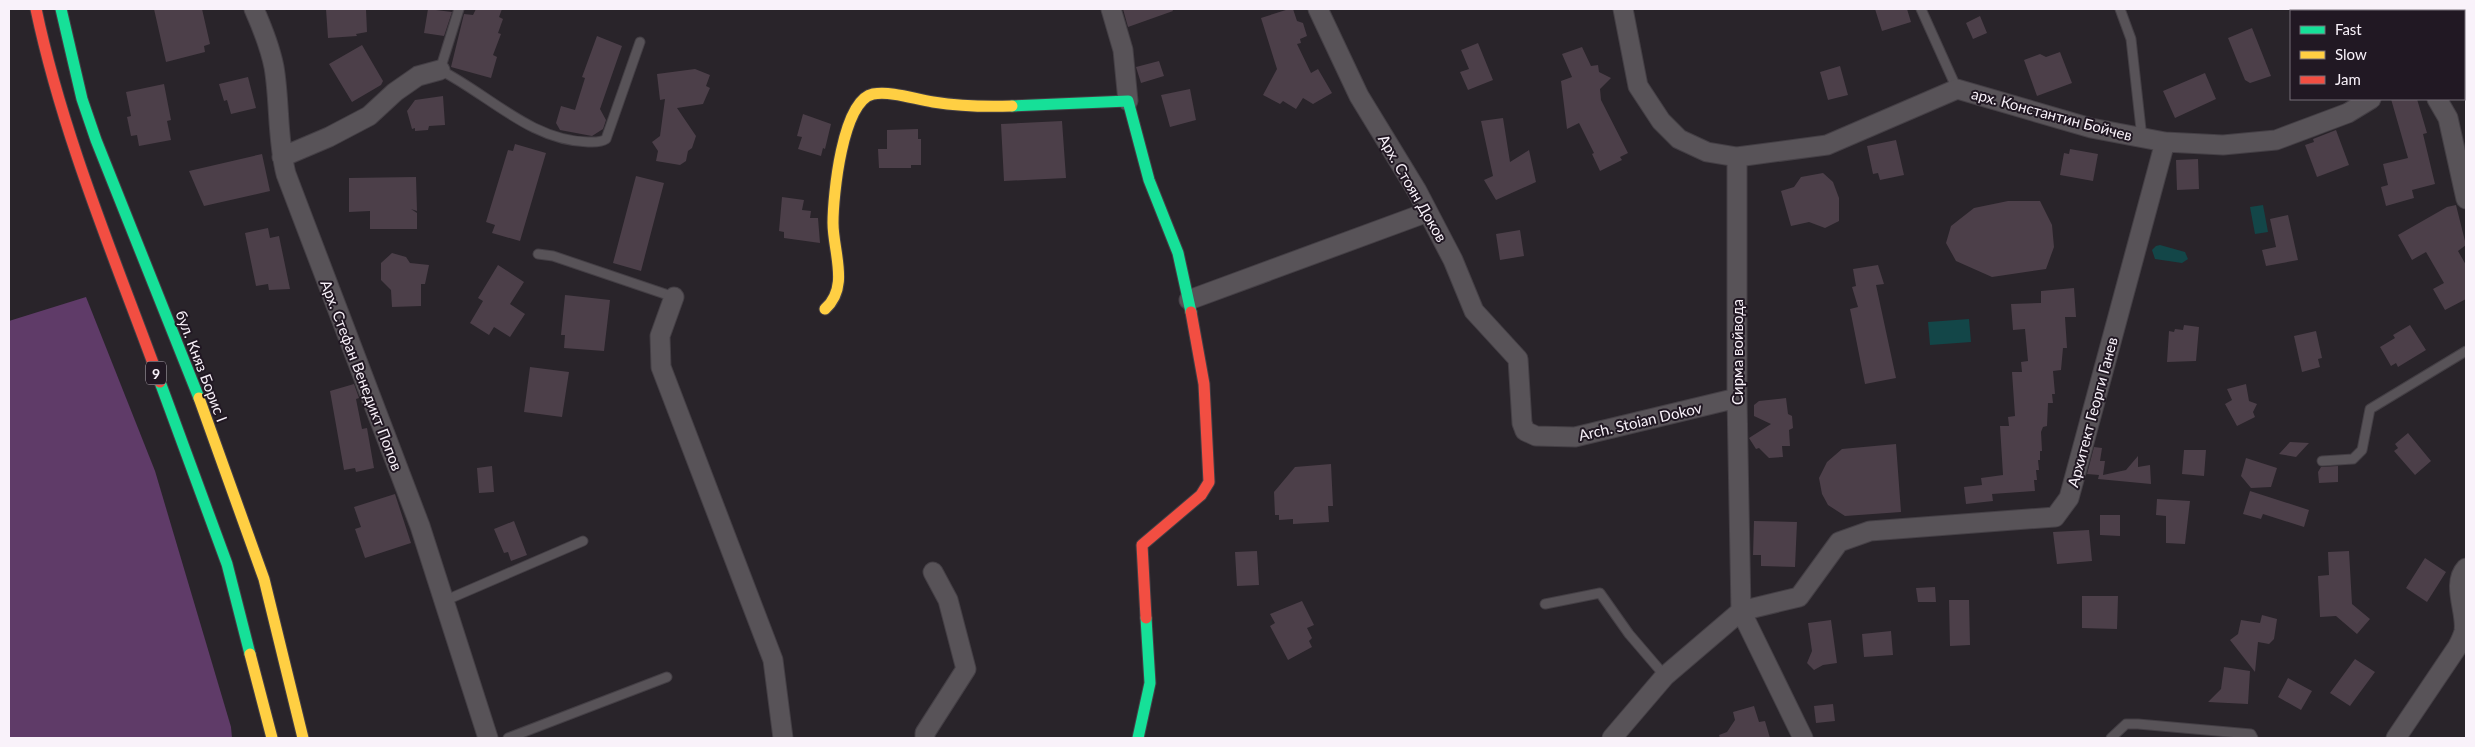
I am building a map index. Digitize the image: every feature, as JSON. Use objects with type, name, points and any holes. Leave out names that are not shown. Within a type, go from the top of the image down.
[{"type":"main road","name":"9","points":[[36,9],[47,62],[70,137],[227,564],[272,738]]},
{"type":"main road","name":"бул. Княз Борис I","points":[[61,9],[80,90],[96,140],[198,395],[264,579],[302,738]]},
{"type":"main road","points":[[825,309],[835,299],[838,281],[833,224],[840,159],[856,106],[867,95],[881,93],[937,103],[1008,108],[1128,101],[1150,180],[1178,253],[1189,300],[1204,384],[1209,482],[1201,495],[1142,545],[1150,683],[1138,738]]},
{"type":"street","name":"Арх. Стефан Венедикт Попов","points":[[254,9],[265,34],[274,67],[282,157],[348,340],[420,526],[488,738]]},
{"type":"street","points":[[1111,9],[1123,50],[1128,101]]},
{"type":"street","name":"Арх. Стоян Доков","points":[[1318,9],[1359,96],[1428,212],[1453,260],[1474,311],[1518,359]]},
{"type":"street","points":[[1623,9],[1638,86],[1660,121],[1679,139],[1707,152],[1737,157]]},
{"type":"street","points":[[282,157],[329,137],[369,116],[395,92],[418,76],[440,70]]},
{"type":"street","name":"арх. Константин Бойчев","points":[[1737,157],[1827,145],[1957,89],[2091,128],[2165,142],[2223,145],[2276,140],[2348,113],[2369,100]]},
{"type":"street","points":[[2438,100],[2448,118],[2465,191]]},
{"type":"street","name":"Архитект Георги Ганев","points":[[1741,611],[1799,597],[1839,542],[1870,531],[2055,517],[2069,498],[2165,142]]},
{"type":"street","name":"Сирма войвода","points":[[1737,157],[1737,398],[1741,611],[1803,738]]},
{"type":"street","points":[[1189,300],[1428,212]]},
{"type":"street","points":[[674,297],[660,336],[661,367],[773,660],[783,738]]},
{"type":"street","name":"Arch. Stoian Dokov","points":[[1518,359],[1522,422],[1526,431],[1536,436],[1574,437],[1737,398]]},
{"type":"street","points":[[2396,738],[2458,646],[2464,631],[2460,587],[2466,568]]},
{"type":"street","points":[[924,738],[925,733],[966,669],[948,600],[933,572]]},
{"type":"street","points":[[1612,738],[1665,676],[1741,611]]},
{"type":"lane","points":[[459,9],[440,70],[461,80],[503,110],[538,130],[570,142],[599,142],[609,135],[640,42]]},
{"type":"lane","points":[[1921,9],[1957,89]]},
{"type":"lane","points":[[2120,9],[2131,39],[2142,138]]},
{"type":"lane","points":[[538,254],[553,256],[674,297]]},
{"type":"lane","points":[[2322,461],[2353,459],[2362,450],[2370,409],[2466,351]]},
{"type":"lane","points":[[444,601],[583,541]]},
{"type":"lane","points":[[1544,604],[1600,593],[1629,634],[1665,676]]},
{"type":"lane","points":[[508,738],[667,677]]},
{"type":"lane","points":[[2111,738],[2126,724],[2138,724],[2252,734],[2254,738]]},
{"type":"shaded area","points":[[86,297],[155,471],[231,727],[232,738],[9,738],[9,321]]},
{"type":"water","points":[[2263,205],[2268,232],[2255,234],[2250,207]]},
{"type":"water","points":[[2160,245],[2185,252],[2188,259],[2182,263],[2155,259],[2152,250]]},
{"type":"water","points":[[1969,319],[1971,342],[1930,345],[1928,322]]},
{"type":"building","points":[[154,9],[202,9],[210,44],[204,46],[205,52],[166,62]]},
{"type":"building","points":[[326,9],[366,9],[367,32],[356,34],[357,36],[328,38]]},
{"type":"building","points":[[428,9],[452,12],[444,36],[424,33]]},
{"type":"building","points":[[476,9],[502,9],[499,17],[503,19],[498,33],[501,34],[493,55],[497,57],[491,78],[451,67],[464,14],[473,15]]},
{"type":"building","points":[[1123,9],[1172,9],[1173,11],[1128,27]]},
{"type":"building","points":[[1293,9],[1297,21],[1303,23],[1307,36],[1300,39],[1301,43],[1297,44],[1311,73],[1318,69],[1332,93],[1313,104],[1303,98],[1296,109],[1283,101],[1280,104],[1263,95],[1277,69],[1261,18]]},
{"type":"building","points":[[1875,9],[1907,9],[1911,22],[1882,31]]},
{"type":"building","points":[[1980,16],[1987,33],[1973,39],[1966,23]]},
{"type":"building","points":[[2252,28],[2271,76],[2250,83],[2245,80],[2228,38]]},
{"type":"building","points":[[597,36],[622,46],[600,109],[606,120],[603,129],[592,136],[560,130],[556,123],[561,106],[575,110],[585,78],[582,77]]},
{"type":"building","points":[[1478,43],[1493,80],[1468,90],[1460,72],[1469,69],[1461,50]]},
{"type":"building","points":[[362,45],[383,81],[381,85],[352,102],[329,64]]},
{"type":"building","points":[[1582,47],[1591,66],[1598,65],[1599,72],[1611,78],[1600,89],[1601,100],[1628,153],[1620,157],[1622,160],[1600,171],[1592,154],[1594,153],[1579,123],[1567,129],[1561,81],[1572,77],[1562,54]]},
{"type":"building","points":[[2060,52],[2072,83],[2037,96],[2024,60],[2040,54],[2046,57]]},
{"type":"building","points":[[1159,61],[1164,76],[1141,83],[1136,67]]},
{"type":"building","points":[[1840,66],[1848,95],[1828,100],[1820,72]]},
{"type":"building","points":[[695,69],[710,75],[706,86],[710,88],[703,104],[677,108],[696,136],[692,148],[688,151],[686,161],[680,165],[656,161],[658,151],[652,142],[660,136],[665,99],[660,100],[657,74]]},
{"type":"building","points":[[2205,73],[2216,99],[2175,118],[2163,91]]},
{"type":"building","points":[[248,77],[256,108],[231,114],[227,100],[224,101],[219,84]]},
{"type":"building","points":[[164,84],[171,120],[167,121],[171,140],[139,146],[137,135],[131,136],[127,117],[131,116],[126,92]]},
{"type":"building","points":[[1190,89],[1196,120],[1170,127],[1161,95]]},
{"type":"building","points":[[443,96],[445,125],[429,126],[428,130],[415,131],[415,128],[412,129],[407,111],[415,100]]},
{"type":"building","points":[[2391,100],[2417,100],[2427,133],[2423,134],[2435,184],[2412,190],[2414,198],[2386,206],[2381,187],[2388,185],[2383,164],[2408,158]]},
{"type":"building","points":[[803,114],[831,124],[825,149],[823,148],[821,156],[798,149],[802,137],[797,136]]},
{"type":"building","points":[[1503,118],[1510,162],[1529,150],[1536,182],[1496,200],[1484,180],[1493,176],[1481,121]]},
{"type":"building","points":[[1062,121],[1066,178],[1004,181],[1001,124]]},
{"type":"building","points":[[918,129],[918,139],[921,139],[921,165],[911,165],[911,168],[879,168],[878,149],[887,149],[887,130]]},
{"type":"building","points":[[2336,130],[2349,165],[2317,177],[2305,145],[2314,142],[2313,139]]},
{"type":"building","points":[[1896,140],[1904,175],[1880,180],[1878,173],[1873,174],[1867,146]]},
{"type":"building","points":[[515,144],[546,153],[520,241],[492,233],[495,225],[486,222],[508,150],[513,151]]},
{"type":"building","points":[[2070,149],[2098,154],[2093,181],[2060,175],[2064,153],[2069,154]]},
{"type":"building","points":[[262,154],[270,191],[204,206],[189,171]]},
{"type":"building","points":[[2198,159],[2199,189],[2177,190],[2176,160]]},
{"type":"building","points":[[1823,173],[1833,182],[1839,198],[1839,221],[1825,228],[1809,222],[1791,226],[1781,191],[1794,187],[1801,177]]},
{"type":"building","points":[[636,176],[664,183],[641,271],[613,263]]},
{"type":"building","points":[[416,177],[417,211],[411,209],[417,213],[417,229],[370,229],[370,211],[349,212],[349,178]]},
{"type":"building","points":[[782,197],[804,200],[802,210],[811,211],[810,218],[818,218],[820,243],[784,238],[784,232],[779,231]]},
{"type":"building","points":[[2008,201],[2040,201],[2052,225],[2054,247],[2046,269],[1992,277],[1956,261],[1946,243],[1951,226],[1974,208]]},
{"type":"building","points":[[2456,205],[2466,245],[2458,251],[2466,265],[2466,299],[2445,310],[2433,289],[2444,283],[2426,252],[2412,260],[2398,235],[2447,207]]},
{"type":"building","points":[[2288,215],[2298,260],[2266,266],[2262,250],[2276,247],[2270,219]]},
{"type":"building","points":[[268,228],[270,238],[279,236],[290,289],[269,290],[268,284],[256,286],[245,233]]},
{"type":"building","points":[[1520,230],[1524,256],[1500,260],[1496,234]]},
{"type":"building","points":[[392,253],[406,257],[410,263],[429,265],[425,284],[421,284],[421,306],[392,307],[391,290],[381,280],[381,263]]},
{"type":"building","points":[[498,265],[524,282],[510,304],[525,314],[510,337],[494,327],[489,335],[470,323],[483,301],[478,298]]},
{"type":"building","points":[[1878,265],[1884,284],[1876,285],[1896,378],[1865,384],[1850,309],[1858,307],[1852,287],[1856,286],[1853,269]]},
{"type":"building","points":[[2074,288],[2076,317],[2065,317],[2067,348],[2063,348],[2061,370],[2053,371],[2055,394],[2052,394],[2053,403],[2048,403],[2047,426],[2043,427],[2041,432],[2042,451],[2040,451],[2040,460],[2038,460],[2039,470],[2036,470],[2037,480],[2034,480],[2035,491],[1992,494],[1993,501],[1966,504],[1964,487],[1982,485],[1981,478],[2003,475],[2000,426],[2009,426],[2008,417],[2015,416],[2012,372],[2022,372],[2021,362],[2028,361],[2025,329],[2013,330],[2011,304],[2041,303],[2041,291]]},
{"type":"building","points":[[565,295],[610,300],[604,351],[564,348],[565,335],[561,335]]},
{"type":"building","points":[[2184,325],[2199,327],[2196,361],[2167,362],[2169,331],[2174,332],[2175,329],[2183,330]]},
{"type":"building","points":[[2410,325],[2426,350],[2398,367],[2396,363],[2391,366],[2380,347],[2395,338],[2393,335]]},
{"type":"building","points":[[2316,331],[2322,358],[2318,359],[2320,367],[2302,372],[2294,336]]},
{"type":"building","points":[[530,367],[569,372],[562,417],[524,412]]},
{"type":"building","points":[[354,384],[359,398],[356,399],[362,429],[367,428],[374,468],[356,472],[355,468],[344,470],[330,391]]},
{"type":"building","points":[[2246,384],[2249,401],[2257,404],[2253,412],[2255,417],[2237,426],[2225,404],[2232,400],[2227,389]]},
{"type":"building","points":[[1786,398],[1788,414],[1792,416],[1793,428],[1789,430],[1790,446],[1782,446],[1783,457],[1769,458],[1759,448],[1756,449],[1749,438],[1771,424],[1754,416],[1754,405],[1759,401]]},
{"type":"building","points":[[2408,433],[2431,461],[2415,475],[2394,451],[2398,448],[2395,444]]},
{"type":"building","points":[[2290,442],[2309,443],[2296,457],[2279,454]]},
{"type":"building","points":[[1896,444],[1901,512],[1845,516],[1828,505],[1822,494],[1819,478],[1827,462],[1842,449]]},
{"type":"building","points":[[2094,447],[2102,448],[2100,461],[2105,461],[2103,475],[2126,470],[2138,456],[2138,467],[2150,465],[2151,484],[2098,479],[2099,475],[2087,474]]},
{"type":"building","points":[[2184,450],[2206,450],[2204,476],[2182,474]]},
{"type":"building","points":[[2246,458],[2277,468],[2271,487],[2251,488],[2241,476]]},
{"type":"building","points":[[1331,464],[1333,506],[1328,506],[1329,522],[1293,524],[1293,519],[1279,520],[1279,515],[1275,515],[1274,492],[1295,467]]},
{"type":"building","points":[[492,466],[494,492],[479,493],[477,468]]},
{"type":"building","points":[[2338,466],[2338,482],[2319,483],[2318,472],[2321,467]]},
{"type":"building","points":[[2250,491],[2309,510],[2304,527],[2263,514],[2261,519],[2243,514]]},
{"type":"building","points":[[395,494],[411,543],[365,558],[355,529],[361,527],[354,507]]},
{"type":"building","points":[[2157,499],[2190,501],[2185,544],[2166,543],[2166,516],[2156,515]]},
{"type":"building","points":[[2100,515],[2120,515],[2120,536],[2100,535]]},
{"type":"building","points":[[514,521],[527,555],[511,561],[508,552],[504,553],[494,529]]},
{"type":"building","points":[[1754,521],[1797,522],[1795,567],[1761,566],[1761,555],[1753,555]]},
{"type":"building","points":[[2089,530],[2092,561],[2057,564],[2053,532]]},
{"type":"building","points":[[1257,551],[1259,585],[1237,586],[1235,552]]},
{"type":"building","points":[[2349,551],[2352,604],[2370,619],[2357,634],[2336,616],[2320,617],[2318,576],[2329,575],[2328,552]]},
{"type":"building","points":[[2425,558],[2446,572],[2427,602],[2406,588]]},
{"type":"building","points":[[1935,587],[1936,602],[1918,602],[1916,588]]},
{"type":"building","points":[[2082,596],[2118,596],[2117,629],[2082,628]]},
{"type":"building","points":[[1949,600],[1969,600],[1970,645],[1950,646]]},
{"type":"building","points":[[1302,601],[1314,625],[1307,628],[1312,638],[1309,641],[1312,647],[1288,660],[1270,626],[1275,623],[1270,614]]},
{"type":"building","points":[[2262,615],[2277,619],[2274,639],[2269,644],[2258,642],[2255,672],[2230,640],[2238,634],[2241,620],[2260,623]]},
{"type":"building","points":[[1831,620],[1837,663],[1823,665],[1814,670],[1807,663],[1812,651],[1808,623]]},
{"type":"building","points":[[1891,631],[1893,655],[1864,657],[1862,634]]},
{"type":"building","points":[[2355,659],[2375,672],[2350,706],[2330,693]]},
{"type":"building","points":[[2224,667],[2250,671],[2248,704],[2208,702],[2221,689]]},
{"type":"building","points":[[2288,678],[2312,691],[2301,710],[2278,697]]},
{"type":"building","points":[[1833,704],[1835,721],[1816,723],[1814,706]]},
{"type":"building","points":[[1754,706],[1759,722],[1765,721],[1770,738],[1720,738],[1719,735],[1727,732],[1735,720],[1733,712]]},
{"type":"traffic: fast","points":[[61,9],[82,99],[96,140],[199,398]]},
{"type":"traffic: fast","points":[[1012,106],[1128,101],[1149,180],[1178,253],[1191,312]]},
{"type":"traffic: fast","points":[[160,382],[227,564],[250,654]]},
{"type":"traffic: fast","points":[[1138,738],[1150,683],[1146,618]]},
{"type":"traffic: slow","points":[[825,309],[833,300],[839,280],[833,223],[837,172],[847,131],[854,113],[862,100],[873,94],[880,93],[953,104],[1012,106]]},
{"type":"traffic: slow","points":[[199,398],[264,579],[303,738]]},
{"type":"traffic: slow","points":[[250,654],[272,738]]},
{"type":"traffic: jam","points":[[36,9],[47,57],[75,151],[160,382]]},
{"type":"traffic: jam","points":[[1146,618],[1142,545],[1201,495],[1209,482],[1204,384],[1191,312]]}]
